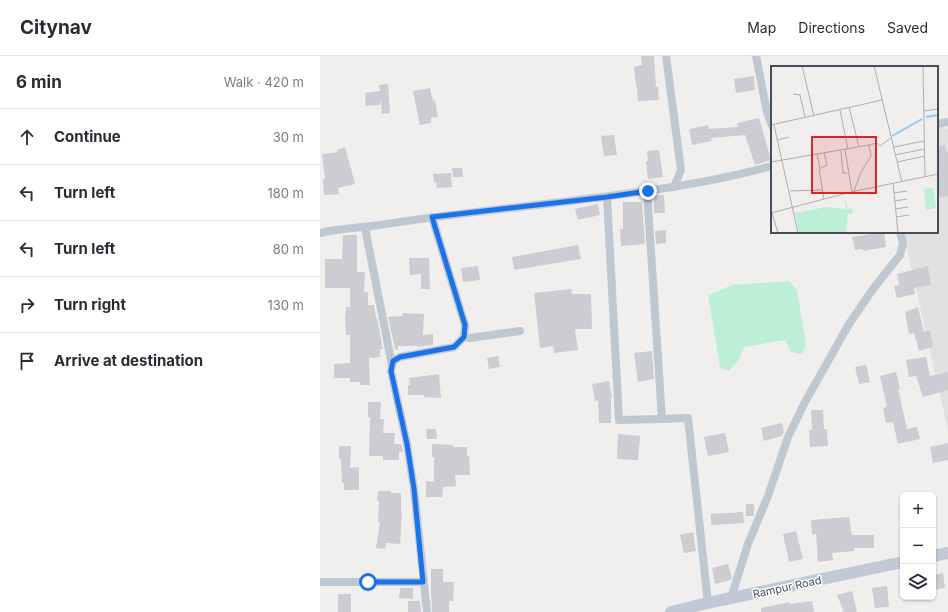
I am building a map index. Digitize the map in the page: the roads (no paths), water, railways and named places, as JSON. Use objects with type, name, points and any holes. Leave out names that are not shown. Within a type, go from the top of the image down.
[{"type":"main road","points":[[936,555],[948,553]]},
{"type":"main road","name":"Rampur Road","points":[[671,612],[900,563]]},
{"type":"street","points":[[666,56],[681,170],[674,187]]},
{"type":"street","points":[[756,56],[771,122]]},
{"type":"street","points":[[938,124],[948,122]]},
{"type":"street","points":[[320,233],[331,230],[365,228],[432,217],[648,191],[742,174],[771,166]]},
{"type":"street","points":[[648,191],[662,419]]},
{"type":"street","points":[[607,197],[619,420],[688,418],[708,603]]},
{"type":"street","points":[[427,612],[414,489],[407,444],[391,371],[393,361],[400,357],[454,347],[464,337],[465,325],[432,217]]},
{"type":"street","points":[[365,228],[392,365]]},
{"type":"street","points":[[731,598],[748,544],[770,490],[788,437],[805,402],[849,324],[873,289],[900,255],[903,243],[900,233]]},
{"type":"street","points":[[464,337],[470,338],[520,331]]},
{"type":"street","points":[[320,582],[423,582]]}]
